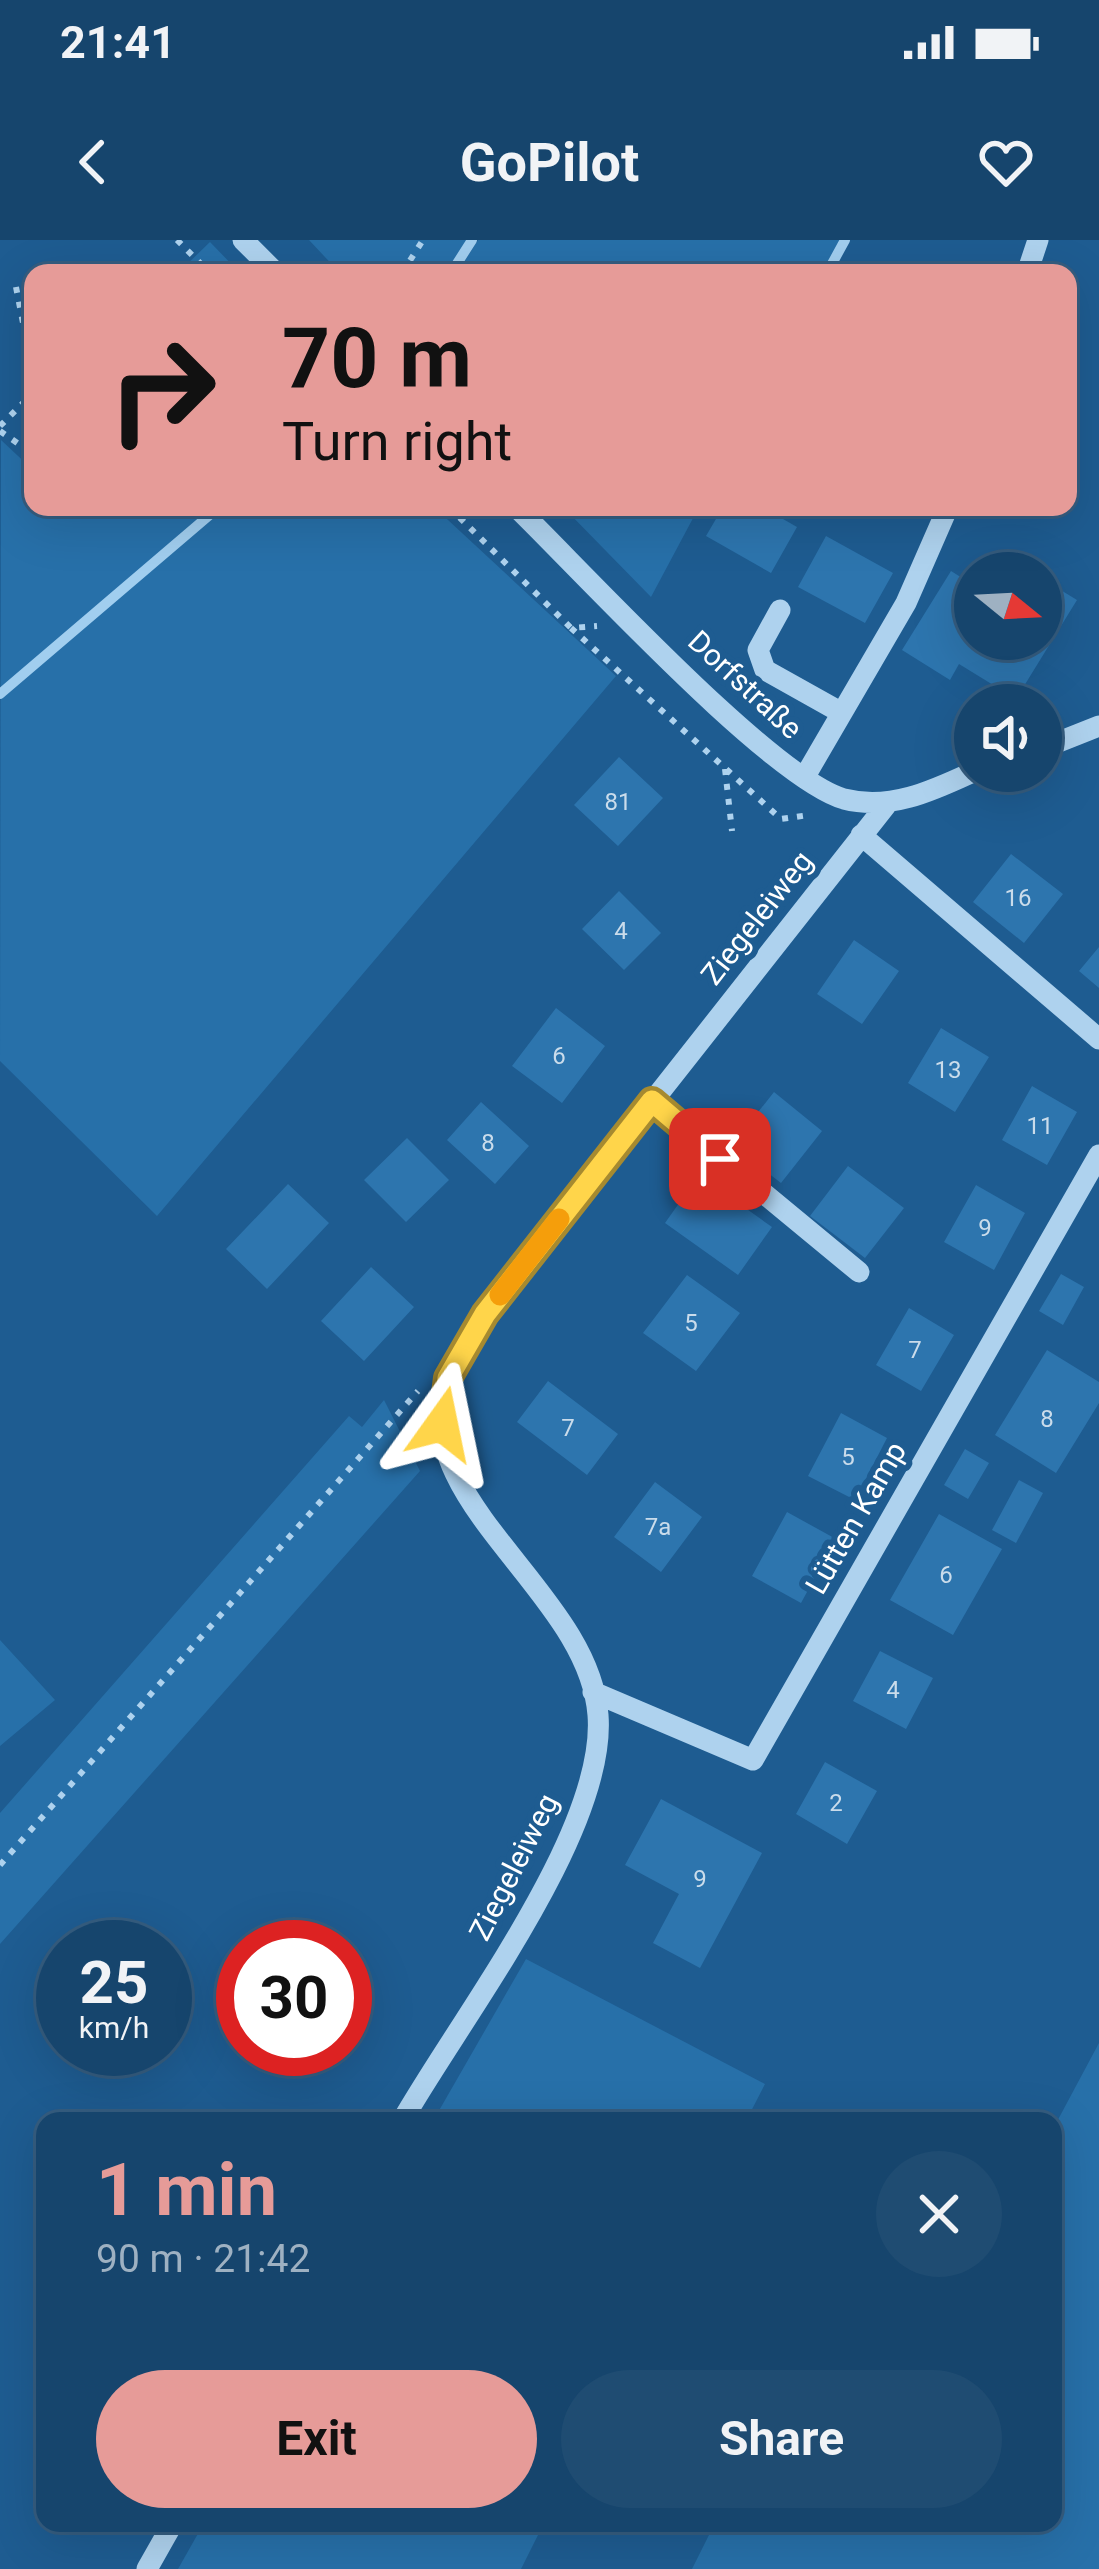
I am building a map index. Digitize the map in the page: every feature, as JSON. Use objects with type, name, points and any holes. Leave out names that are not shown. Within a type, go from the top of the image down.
[{"type":"street","points":[[243,240],[267,264]]},
{"type":"street","name":"Dorfstraße","points":[[525,516],[804,778],[842,798],[887,804]]},
{"type":"street","points":[[804,778],[933,553],[945,516]]},
{"type":"street","points":[[780,610],[758,650],[765,670],[842,713]]},
{"type":"street","points":[[1062,741],[1099,726]]},
{"type":"street","points":[[887,804],[954,779]]},
{"type":"street","name":"Ziegeleiweg","points":[[407,2112],[574,1827],[596,1761],[598,1713],[585,1661],[553,1603],[462,1490],[446,1458],[442,1424],[448,1378],[485,1314],[887,804]]},
{"type":"street","points":[[861,835],[1099,1039]]},
{"type":"street","points":[[652,1101],[859,1272]]},
{"type":"street","name":"Lütten Kamp","points":[[593,1692],[753,1760],[1099,1155]]},
{"type":"street","points":[[147,2569],[168,2532]]},
{"type":"path","points":[[177,240],[201,264]]},
{"type":"path","points":[[16,287],[24,328]]},
{"type":"path","points":[[24,403],[0,429],[24,447]]},
{"type":"path","points":[[458,516],[571,628],[781,819]]},
{"type":"path","points":[[571,628],[616,625],[628,616]]},
{"type":"path","points":[[725,769],[732,831]]},
{"type":"path","points":[[0,1865],[422,1385]]},
{"type":"shaded area","points":[[309,240],[468,240],[453,264],[332,264]]},
{"type":"shaded area","points":[[478,240],[842,240],[829,264],[463,264]]},
{"type":"shaded area","points":[[210,242],[231,264],[187,264]]},
{"type":"shaded area","points":[[1,440],[24,462],[24,516],[444,516],[616,676],[157,1216],[0,1061]]},
{"type":"shaded area","points":[[572,516],[694,516],[651,597]]},
{"type":"shaded area","points":[[384,1400],[420,1471],[0,1944],[0,1813],[349,1416],[362,1427]]},
{"type":"shaded area","points":[[0,1640],[55,1700],[0,1746]]},
{"type":"shaded area","points":[[526,1959],[765,2084],[751,2112],[438,2112]]},
{"type":"shaded area","points":[[1099,2043],[1099,2569],[692,2569],[710,2532],[1062,2532],[1062,2112]]},
{"type":"shaded area","points":[[199,2532],[540,2532],[521,2569],[178,2569]]},
{"type":"building","points":[[718,516],[778,516],[797,527],[771,573],[706,536]]},
{"type":"building","points":[[826,536],[893,573],[865,623],[798,587]]},
{"type":"building","points":[[951,571],[954,660],[1040,660],[1025,684],[992,684],[959,664],[950,680],[902,650]]},
{"type":"building","points":[[1062,591],[1077,600],[1062,624]]},
{"type":"building","points":[[619,757],[663,798],[618,846],[574,805]]},
{"type":"building","points":[[1011,854],[1063,894],[1024,943],[973,902]]},
{"type":"building","points":[[619,891],[661,933],[624,970],[582,929]]},
{"type":"building","points":[[854,940],[899,971],[862,1024],[817,994]]},
{"type":"building","points":[[1099,947],[1099,988],[1079,971]]},
{"type":"building","points":[[556,1008],[605,1046],[562,1103],[512,1066]]},
{"type":"building","points":[[941,1028],[989,1057],[955,1112],[908,1083]]},
{"type":"building","points":[[1032,1086],[1077,1112],[1047,1165],[1002,1140]]},
{"type":"building","points":[[774,1092],[822,1131],[781,1183],[732,1145]]},
{"type":"building","points":[[481,1102],[529,1146],[495,1184],[447,1140]]},
{"type":"building","points":[[407,1138],[449,1180],[406,1222],[364,1180]]},
{"type":"building","points":[[848,1166],[904,1208],[865,1258],[810,1216]]},
{"type":"building","points":[[699,1175],[772,1227],[738,1275],[665,1223]]},
{"type":"building","points":[[288,1184],[329,1223],[267,1289],[226,1249]]},
{"type":"building","points":[[976,1185],[1025,1213],[994,1270],[944,1242]]},
{"type":"building","points":[[371,1267],[414,1307],[364,1361],[321,1321]]},
{"type":"building","points":[[1061,1274],[1084,1287],[1063,1325],[1039,1311]]},
{"type":"building","points":[[687,1275],[740,1313],[696,1371],[643,1333]]},
{"type":"building","points":[[909,1308],[954,1335],[921,1391],[876,1365]]},
{"type":"building","points":[[1047,1350],[1099,1382],[1099,1403],[1056,1473],[995,1435]]},
{"type":"building","points":[[548,1381],[618,1434],[587,1475],[517,1422]]},
{"type":"building","points":[[841,1413],[887,1438],[855,1500],[808,1476]]},
{"type":"building","points":[[965,1449],[989,1463],[968,1499],[944,1485]]},
{"type":"building","points":[[1019,1480],[1043,1493],[1016,1543],[992,1530]]},
{"type":"building","points":[[655,1482],[702,1517],[661,1572],[614,1537]]},
{"type":"building","points":[[787,1512],[836,1539],[801,1603],[752,1576]]},
{"type":"building","points":[[939,1514],[1002,1549],[953,1635],[890,1600]]},
{"type":"building","points":[[880,1651],[933,1678],[906,1729],[853,1701]]},
{"type":"building","points":[[825,1762],[877,1791],[847,1844],[796,1814]]},
{"type":"building","points":[[661,1799],[762,1853],[700,1968],[653,1943],[679,1894],[625,1865]]},
{"type":"waterway","points":[[457,264],[472,240]]},
{"type":"waterway","points":[[832,264],[845,240]]},
{"type":"waterway","points":[[0,694],[208,516]]},
{"type":"slow traffic","points":[[500,1295],[559,1219]]},
{"type":"route","points":[[442,1424],[448,1378],[485,1314],[652,1101],[720,1159]]}]
